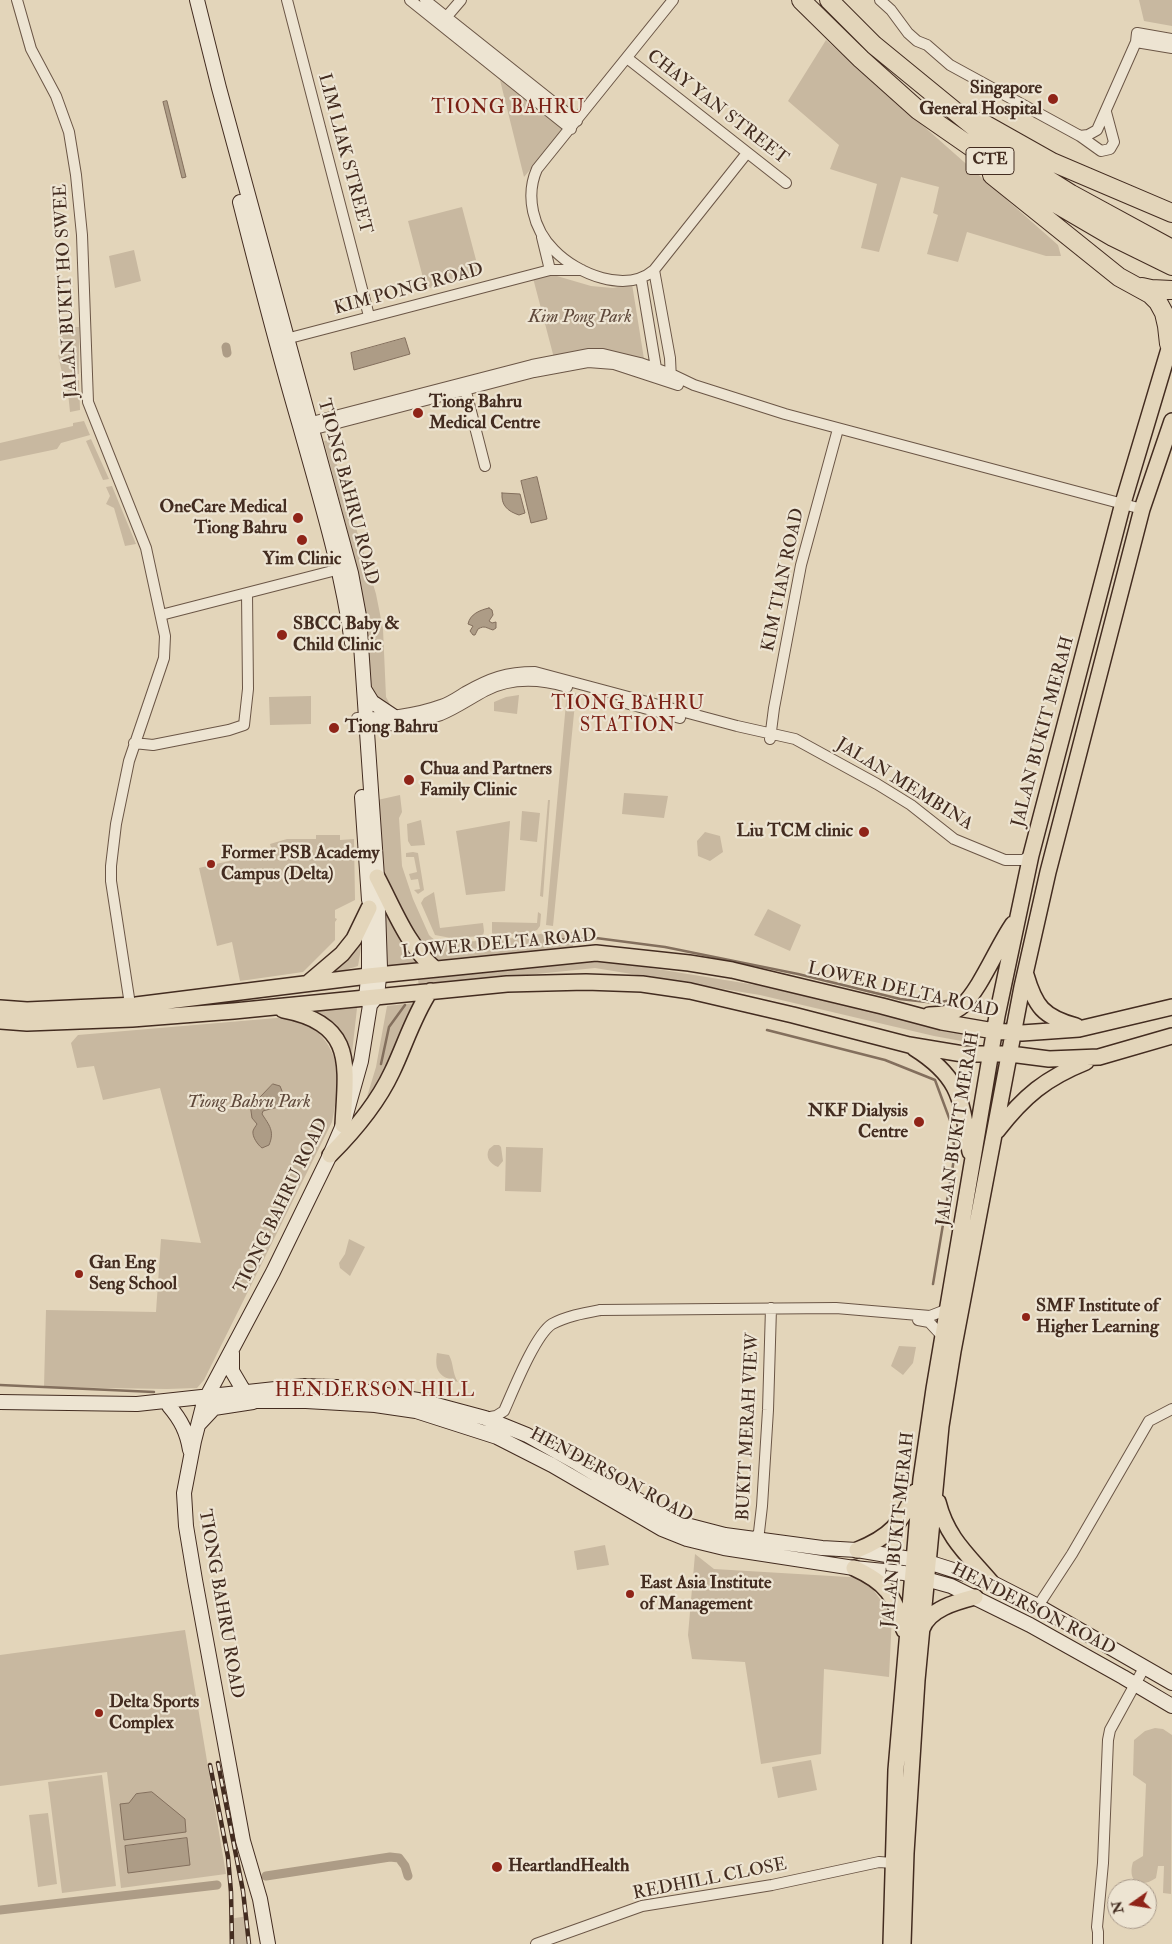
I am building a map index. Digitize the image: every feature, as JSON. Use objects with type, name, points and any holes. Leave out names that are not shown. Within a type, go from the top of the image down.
[{"type":"highway","name":"CTE","points":[[802,0],[861,59],[918,110],[1002,169],[1067,202],[1172,249]]},
{"type":"highway","name":"CTE","points":[[829,0],[874,45],[1067,202],[1113,237],[1172,266]]},
{"type":"highway","points":[[918,110],[965,153],[1119,277],[1150,294],[1158,302],[1171,341]]},
{"type":"highway","points":[[959,116],[973,117],[1052,162],[1172,213]]},
{"type":"highway","points":[[1139,200],[1172,221]]},
{"type":"highway","points":[[1134,285],[1152,289],[1172,290]]},
{"type":"main road","name":"TIONG BAHRU ROAD","points":[[190,0],[198,40],[359,616],[363,686],[362,722],[369,908],[374,976]]},
{"type":"main road","name":"TIONG BAHRU ROAD","points":[[197,0],[282,340]]},
{"type":"main road","name":"JALAN BUKIT MERAH","points":[[890,1944],[896,1770],[906,1638],[917,1571],[921,1479],[994,1031],[1031,855],[1123,503],[1171,341]]},
{"type":"main road","name":"JALAN BUKIT MERAH","points":[[917,1571],[928,1562],[948,1378],[1025,973],[1058,828],[1142,509],[1172,420]]},
{"type":"main road","name":"TIONG BAHRU ROAD","points":[[268,1944],[260,1899],[243,1840],[186,1526],[184,1493],[191,1453],[205,1399],[273,1272],[330,1155],[343,1125],[361,1061],[374,976],[377,877],[345,568]]},
{"type":"main road","points":[[363,686],[372,702],[393,716]]},
{"type":"main road","points":[[377,877],[410,941],[424,960],[435,969]]},
{"type":"main road","points":[[308,984],[342,954],[354,939],[369,908]]},
{"type":"main road","points":[[917,1015],[944,1014],[962,1006],[975,989],[1005,936],[1018,918]]},
{"type":"main road","name":"LOWER DELTA ROAD","points":[[0,1021],[27,1023],[131,1012],[308,984],[596,953],[689,963],[732,970],[942,1022],[1013,1033],[1079,1030],[1172,1007]]},
{"type":"main road","points":[[1025,973],[1034,998],[1046,1013],[1058,1020],[1075,1025],[1093,1027]]},
{"type":"main road","name":"LOWER DELTA ROAD","points":[[0,1008],[131,1012],[270,1008],[371,1000],[430,991],[507,984],[586,982],[642,984],[690,991],[909,1045],[963,1054],[1010,1054],[1049,1059],[1099,1057],[1172,1036]]},
{"type":"main road","points":[[330,1155],[344,1141],[377,1098],[392,1073],[418,1008],[430,991]]},
{"type":"main road","points":[[270,1008],[314,1018],[333,1033],[339,1043],[344,1059],[343,1125]]},
{"type":"main road","points":[[909,1045],[932,1059],[951,1080],[958,1093],[972,1161]]},
{"type":"main road","points":[[995,1134],[1010,1114],[1043,1083],[1063,1071],[1099,1057]]},
{"type":"main road","points":[[232,1348],[232,1371],[245,1393]]},
{"type":"main road","name":"HENDERSON ROAD","points":[[153,1404],[169,1406],[245,1393],[304,1386],[336,1387],[418,1400],[485,1418],[516,1430],[577,1463],[675,1522],[725,1535],[822,1548],[857,1550],[917,1571],[975,1597],[1038,1630],[1172,1706]]},
{"type":"main road","name":"HENDERSON ROAD","points":[[0,1402],[153,1404],[205,1399],[273,1400],[365,1404],[416,1411],[497,1437],[662,1529],[686,1540],[724,1548],[854,1568],[917,1571]]},
{"type":"main road","points":[[198,1424],[214,1408],[273,1400]]},
{"type":"main road","points":[[169,1406],[187,1432],[191,1453]]},
{"type":"main road","points":[[857,1550],[872,1544],[896,1527],[903,1518],[921,1479]]},
{"type":"main road","points":[[936,1493],[941,1517],[948,1529],[965,1554],[991,1582]]},
{"type":"main road","name":"HENDERSON ROAD","points":[[928,1562],[991,1582],[1038,1606],[1172,1683]]},
{"type":"main road","points":[[854,1568],[873,1577],[884,1587],[896,1606],[906,1638]]},
{"type":"main road","name":"JALAN BUKIT MERAH","points":[[903,1944],[909,1794],[922,1629],[917,1571]]},
{"type":"main road","points":[[922,1629],[924,1622],[944,1607],[975,1597]]},
{"type":"street","name":"JALAN BUKIT HO SWEE","points":[[17,0],[31,49],[56,96],[69,132],[76,175],[82,234],[88,402],[146,548],[165,636],[164,658],[126,770],[116,824],[110,876],[131,1012]]},
{"type":"street","name":"LIM LIAK STREET","points":[[288,0],[369,316]]},
{"type":"street","points":[[410,0],[444,20],[456,24],[574,125]]},
{"type":"street","points":[[425,0],[444,20],[574,125]]},
{"type":"street","points":[[444,20],[462,0]]},
{"type":"street","points":[[456,24],[456,14],[462,6],[462,0]]},
{"type":"street","points":[[673,0],[538,169],[533,179],[530,197],[532,210],[541,230],[554,250],[582,270],[604,279],[620,281],[641,278],[654,270],[748,153]]},
{"type":"street","points":[[880,0],[891,10],[908,33],[917,41],[927,45],[950,65],[1080,136],[1101,151],[1110,149],[1114,142],[1106,112]]},
{"type":"street","points":[[1092,144],[1092,136],[1106,112],[1136,38]]},
{"type":"street","points":[[1136,38],[1172,39]]},
{"type":"street","points":[[1136,38],[1172,48]]},
{"type":"street","name":"CHAY YAN STREET","points":[[627,58],[786,183]]},
{"type":"street","points":[[1080,136],[1105,129],[1111,132]]},
{"type":"street","points":[[541,230],[550,270]]},
{"type":"street","name":"KIM PONG ROAD","points":[[282,340],[550,270],[582,270]]},
{"type":"street","points":[[654,270],[670,358],[671,378]]},
{"type":"street","points":[[641,278],[655,351],[657,373]]},
{"type":"street","points":[[640,362],[648,359],[655,351]]},
{"type":"street","points":[[306,428],[589,354],[603,354],[640,362],[657,373]]},
{"type":"street","points":[[533,368],[599,362],[657,373],[671,378],[684,388],[719,398],[729,398],[838,429],[1142,509]]},
{"type":"street","points":[[464,386],[486,466]]},
{"type":"street","name":"KIM TIAN ROAD","points":[[771,736],[774,708],[801,565],[838,429]]},
{"type":"street","points":[[161,615],[345,568]]},
{"type":"street","points":[[134,743],[153,745],[229,730],[244,725],[248,689],[247,593]]},
{"type":"street","name":"JALAN MEMBINA","points":[[362,722],[444,705],[482,682],[508,674],[535,672],[556,681],[771,736],[793,744],[908,808],[952,844],[1014,868],[1027,879]]},
{"type":"street","name":"JALAN MEMBINA","points":[[362,722],[420,721],[433,717],[499,685],[531,681],[556,681]]},
{"type":"street","name":"JALAN MEMBINA","points":[[771,736],[795,739],[812,747],[911,805],[954,840],[1005,860],[1023,860],[1031,855]]},
{"type":"street","name":"BUKIT MERAH VIEW","points":[[516,1430],[512,1425],[509,1414],[524,1378],[548,1334],[563,1324],[600,1316],[836,1308],[922,1316],[935,1315],[948,1309]]},
{"type":"street","name":"BUKIT MERAH VIEW","points":[[485,1418],[496,1416],[504,1411],[544,1331],[565,1318],[600,1310],[773,1311],[870,1314],[922,1320],[935,1327],[943,1336]]},
{"type":"street","name":"BUKIT MERAH VIEW","points":[[752,1538],[756,1537],[759,1532],[763,1489],[773,1311]]},
{"type":"street","name":"BUKIT MERAH VIEW","points":[[767,1541],[763,1532],[771,1432],[773,1311]]},
{"type":"street","name":"HENDERSON ROAD","points":[[1038,1606],[1072,1554],[1149,1421],[1172,1409]]},
{"type":"street","points":[[1093,1944],[1103,1863],[1108,1740],[1110,1730],[1144,1668]]},
{"type":"street","name":"REDHILL CLOSE","points":[[536,1944],[642,1906],[772,1885],[879,1862],[893,1863]]},
{"type":"street","points":[[1095,1929],[1098,1932],[1098,1944]]},
{"type":"green space","points":[[1139,0],[1172,0],[1172,26],[1144,21]]},
{"type":"green space","points":[[826,40],[1058,245],[1061,256],[1046,256],[967,232],[958,262],[927,254],[938,215],[933,213],[939,187],[901,177],[879,252],[861,248],[877,184],[830,169],[839,145],[788,101]]},
{"type":"green space","points":[[500,80],[564,130],[524,177]]},
{"type":"green space","points":[[462,207],[480,275],[426,289],[408,221]]},
{"type":"green space","points":[[134,250],[141,281],[115,288],[109,256]]},
{"type":"green space","name":"Kim Pong Park","points":[[550,274],[591,286],[613,288],[632,284],[644,359],[609,351],[554,358],[533,278]]},
{"type":"green space","points":[[57,327],[79,327],[79,374],[63,377],[58,355],[63,353]]},
{"type":"green space","points":[[79,380],[80,410],[70,412],[67,383]]},
{"type":"green space","points":[[84,421],[90,435],[61,443],[57,449],[0,461],[0,443],[73,426],[73,423]]},
{"type":"green space","points":[[91,439],[109,479],[103,480],[86,441]]},
{"type":"green space","points":[[332,439],[331,445],[376,594],[383,629],[386,697],[391,706],[376,695],[368,678],[366,663],[367,632],[363,601],[324,441]]},
{"type":"green space","points":[[112,486],[136,544],[125,546],[114,508],[106,504],[110,496],[106,487]]},
{"type":"green space","points":[[567,692],[576,693],[553,926],[546,925]]},
{"type":"green space","points":[[519,695],[517,714],[494,711],[494,702],[506,697]]},
{"type":"green space","points":[[311,696],[311,724],[270,725],[269,697]]},
{"type":"green space","points":[[624,793],[668,796],[664,818],[622,814]]},
{"type":"green space","points":[[400,795],[402,812],[399,818],[402,866],[413,899],[431,937],[439,941],[451,943],[527,937],[544,933],[573,932],[573,951],[387,972],[373,801]]},
{"type":"green space","points":[[548,800],[550,800],[543,897],[540,896]]},
{"type":"green space","points":[[522,811],[540,813],[537,842],[520,840]]},
{"type":"green space","points":[[421,820],[425,845],[411,846],[408,841],[407,824]]},
{"type":"green space","points":[[510,821],[505,891],[466,895],[456,831]]},
{"type":"green space","points":[[705,832],[720,836],[723,852],[710,861],[698,856],[697,841]]},
{"type":"green space","points":[[316,835],[340,835],[340,840],[354,839],[355,900],[335,910],[335,918],[337,919],[335,922],[335,940],[303,972],[240,981],[232,942],[217,946],[199,868],[272,851],[270,844],[287,839],[316,839]]},
{"type":"green space","points":[[406,853],[418,853],[424,890],[418,894],[414,890],[420,889],[418,879],[411,880],[409,874],[417,872],[414,857],[406,857]]},
{"type":"green space","points":[[434,892],[440,928],[483,923],[483,936],[451,938],[435,935],[421,903],[424,898]]},
{"type":"green space","points":[[768,909],[801,925],[790,951],[754,935]]},
{"type":"green space","points":[[538,912],[541,914],[540,926],[537,930],[529,933],[496,935],[492,933],[492,922],[537,923]]},
{"type":"green space","points":[[365,925],[358,966],[323,977]]},
{"type":"green space","points":[[595,959],[762,986],[968,1035],[967,1042],[760,995],[595,968],[419,986],[418,980]]},
{"type":"green space","points":[[417,1003],[388,1070],[363,1110],[376,1067],[387,1006]]},
{"type":"green space","points":[[357,1008],[347,1098],[337,1039],[307,1011]]},
{"type":"green space","name":"Tiong Bahru Park","points":[[288,1017],[307,1024],[315,1030],[323,1037],[333,1055],[337,1081],[332,1122],[204,1380],[197,1388],[44,1387],[46,1310],[156,1312],[161,1239],[201,1243],[160,1088],[103,1100],[94,1066],[77,1068],[71,1043],[78,1035]]},
{"type":"green space","points":[[494,1145],[501,1147],[503,1161],[498,1167],[488,1157],[489,1149]]},
{"type":"green space","points":[[506,1147],[543,1148],[541,1192],[505,1191]]},
{"type":"green space","points":[[349,1239],[365,1247],[350,1276],[340,1268],[339,1263],[345,1254]]},
{"type":"green space","points":[[899,1346],[916,1347],[913,1363],[903,1375],[891,1366]]},
{"type":"green space","points":[[437,1353],[449,1355],[458,1382],[440,1373],[436,1365]]},
{"type":"green space","points":[[605,1545],[609,1565],[577,1570],[574,1551]]},
{"type":"green space","points":[[695,1554],[714,1569],[865,1578],[892,1616],[889,1677],[824,1669],[821,1754],[761,1764],[745,1662],[692,1659],[688,1635]]},
{"type":"green space","name":"Delta Sports Complex","points":[[185,1630],[226,1874],[121,1888],[107,1772],[0,1786],[0,1655]]},
{"type":"green space","points":[[1155,1728],[1163,1729],[1172,1735],[1171,1894],[1163,1893],[1164,1866],[1158,1866],[1156,1878],[1154,1879],[1133,1879],[1132,1874],[1133,1862],[1143,1856],[1146,1784],[1133,1775],[1134,1740],[1145,1731]]},
{"type":"green space","points":[[811,1760],[817,1790],[778,1798],[772,1767]]},
{"type":"green space","points":[[102,1775],[116,1886],[62,1893],[48,1782]]},
{"type":"green space","points":[[48,1813],[57,1884],[38,1887],[29,1815]]},
{"type":"green space","points":[[248,1916],[251,1944],[229,1944],[229,1919]]},
{"type":"shaded area","points":[[167,101],[186,177],[182,178],[163,102]]},
{"type":"shaded area","points":[[405,338],[410,354],[354,370],[351,353]]},
{"type":"shaded area","points":[[537,477],[547,519],[531,523],[521,481]]},
{"type":"shaded area","points":[[502,493],[520,494],[525,513],[519,515],[511,512],[504,504]]},
{"type":"shaded area","points":[[489,608],[492,610],[493,615],[489,621],[492,623],[496,622],[496,628],[493,630],[482,627],[473,635],[470,631],[473,626],[468,624],[469,621],[479,611]]},
{"type":"shaded area","points":[[273,1084],[280,1086],[284,1099],[283,1103],[278,1107],[263,1111],[262,1114],[270,1128],[271,1140],[269,1145],[262,1148],[253,1136],[253,1131],[257,1124],[252,1118],[250,1104]]},
{"type":"shaded area","points":[[152,1792],[185,1819],[186,1832],[124,1840],[120,1804],[129,1803],[136,1794]]},
{"type":"shaded area","points":[[187,1838],[190,1865],[128,1873],[125,1846]]},
{"type":"waterway","points":[[226,347],[227,353]]},
{"type":"waterway","points":[[545,940],[596,938],[665,947],[798,974],[900,999],[936,1003],[956,999]]},
{"type":"waterway","points":[[381,1064],[389,1027],[405,1005]]},
{"type":"waterway","points":[[767,1030],[885,1060],[935,1080],[951,1123],[955,1153],[933,1284]]},
{"type":"waterway","points":[[0,1385],[154,1392]]},
{"type":"waterway","points":[[266,1876],[390,1857],[399,1858],[405,1866],[408,1876]]},
{"type":"waterway","points":[[0,1910],[217,1885]]},
{"type":"railway","points":[[218,1763],[243,1891],[249,1944]]},
{"type":"railway","points":[[210,1765],[228,1857],[232,1944]]},
{"type":"place","name":"Singapore General Hospital","points":[[1053,99]]},
{"type":"place","name":"Tiong Bahru Medical Centre","points":[[418,413]]},
{"type":"place","name":"OneCare Medical Tiong Bahru","points":[[298,518]]},
{"type":"place","name":"Yim Clinic","points":[[302,540]]},
{"type":"place","name":"SBCC Baby & Child Clinic","points":[[282,635]]},
{"type":"place","name":"Tiong Bahru","points":[[334,728]]},
{"type":"place","name":"Chua and Partners Family Clinic","points":[[409,780]]},
{"type":"place","name":"Liu TCM clinic","points":[[864,832]]},
{"type":"place","name":"Former PSB Academy Campus (Delta)","points":[[211,864]]},
{"type":"place","name":"NKF Dialysis Centre","points":[[919,1122]]},
{"type":"place","name":"Gan Eng Seng School","points":[[79,1274]]},
{"type":"place","name":"SMF Institute of Higher Learning","points":[[1026,1317]]},
{"type":"place","name":"East Asia Institute of Management","points":[[630,1594]]},
{"type":"place","name":"Delta Sports Complex","points":[[99,1713]]},
{"type":"place","name":"HeartlandHealth","points":[[497,1867]]},
{"type":"district","name":"TIONG BAHRU","points":[[508,109]]},
{"type":"district","name":"TIONG BAHRU STATION","points":[[628,716]]},
{"type":"district","name":"HENDERSON HILL","points":[[375,1392]]}]
